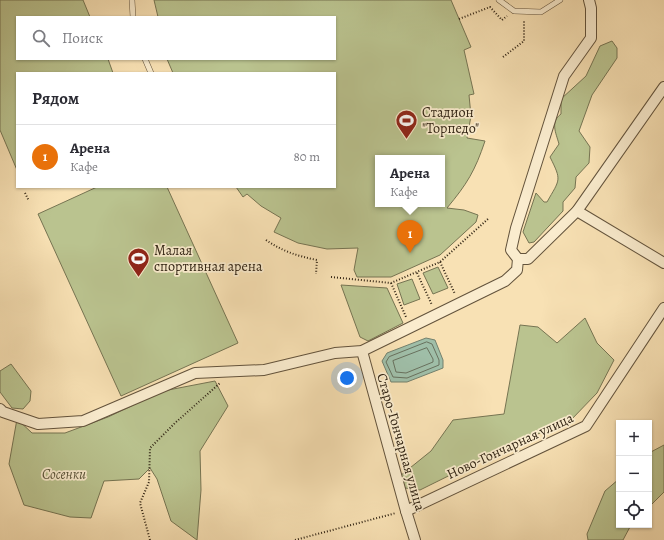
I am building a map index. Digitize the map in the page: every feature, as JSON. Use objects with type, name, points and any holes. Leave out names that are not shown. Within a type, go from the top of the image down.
[{"type":"street","points":[[0,409],[3,412],[38,424],[83,421],[195,373],[264,370],[335,353],[362,351],[460,305],[506,281],[517,270],[518,259],[510,250],[550,114],[564,76],[591,38],[591,8],[589,0]]},
{"type":"street","points":[[518,259],[528,259],[577,211],[664,87]]},
{"type":"street","points":[[577,211],[664,263]]},
{"type":"street","name":"Ново-Гончарная улица","points":[[406,511],[586,426],[664,308]]},
{"type":"street","name":"Старо-Гончарная улица","points":[[362,351],[415,540]]},
{"type":"lane","points":[[132,0],[133,16]]},
{"type":"lane","points":[[499,0],[514,11],[541,12],[560,0]]},
{"type":"lane","points":[[145,60],[151,72]]},
{"type":"path","points":[[459,19],[490,7],[502,20],[507,16]]},
{"type":"path","points":[[503,56],[524,41],[523,24]]},
{"type":"path","points":[[25,193],[29,201]]},
{"type":"path","points":[[330,277],[391,283],[418,273],[440,262],[489,218]]},
{"type":"path","points":[[266,240],[281,250],[317,260],[316,274]]},
{"type":"path","points":[[440,262],[460,305]]},
{"type":"path","points":[[418,273],[436,316]]},
{"type":"path","points":[[391,283],[410,328]]},
{"type":"path","points":[[150,540],[140,503],[149,482],[150,448],[175,423],[232,372]]},
{"type":"path","points":[[295,540],[406,511]]},
{"type":"green space","points":[[0,0],[83,0],[90,16],[16,16],[16,60],[108,60],[113,72],[16,72],[16,168],[0,130]]},
{"type":"green space","name":"Стадион \"Торпедо\"","points":[[154,0],[451,0],[471,47],[464,50],[474,94],[469,95],[471,116],[467,138],[485,141],[478,161],[470,177],[447,208],[464,210],[478,215],[476,222],[440,255],[391,277],[357,277],[354,270],[358,248],[327,249],[298,243],[274,232],[281,218],[261,206],[247,194],[243,197],[237,188],[336,188],[336,72],[173,72],[167,60],[336,60],[336,16],[158,16]]},
{"type":"green space","points":[[612,41],[617,48],[617,58],[592,95],[579,131],[590,147],[589,163],[576,177],[575,188],[563,202],[563,211],[534,242],[529,243],[523,232],[536,193],[544,202],[547,202],[555,189],[558,180],[558,176],[550,157],[559,144],[555,132],[555,124],[561,114],[561,99],[586,76],[600,46]]},
{"type":"green space","name":"Малая спортивная арена","points":[[95,188],[167,188],[238,343],[121,396],[38,214]]},
{"type":"green space","points":[[438,267],[448,288],[433,294],[423,273]]},
{"type":"green space","points":[[412,279],[420,299],[404,305],[397,284]]},
{"type":"green space","points":[[341,285],[387,288],[403,323],[368,341],[360,337]]},
{"type":"green space","points":[[585,318],[597,343],[614,360],[597,393],[570,421],[513,444],[420,490],[405,488],[400,476],[431,451],[453,420],[504,414],[520,325],[538,327],[557,343]]},
{"type":"green space","points":[[11,364],[31,391],[30,401],[23,409],[12,408],[0,392],[0,371]]},
{"type":"green space","name":"Сосенки","points":[[215,381],[228,406],[200,451],[201,490],[197,540],[171,521],[157,479],[150,468],[139,479],[104,481],[91,518],[70,517],[24,505],[9,464],[17,419],[32,433],[65,433],[108,417],[163,391]]},
{"type":"green space","points":[[664,445],[664,492],[652,504],[652,456],[652,451]]},
{"type":"green space","points":[[616,482],[616,528],[629,528],[623,540],[588,540],[587,534],[605,491]]},
{"type":"water","points":[[426,338],[435,340],[443,360],[443,368],[407,382],[391,382],[382,361],[387,353]]},
{"type":"place","name":"Стадион \"Торпедо\"","points":[[406,140]]},
{"type":"place","name":"Арена","points":[[410,253]]},
{"type":"place","name":"Малая спортивная арена","points":[[138,278]]}]
